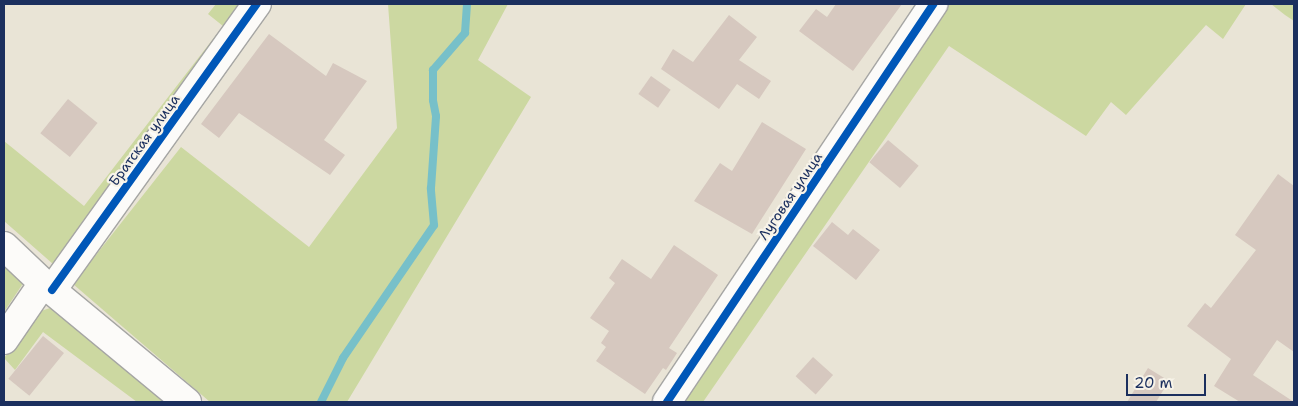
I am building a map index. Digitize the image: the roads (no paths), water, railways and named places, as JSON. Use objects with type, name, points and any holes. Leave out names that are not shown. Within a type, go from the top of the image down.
[{"type":"street","name":"Братская улица","points":[[4,340],[47,286],[257,4]]},
{"type":"street","name":"Луговая улица","points":[[666,402],[933,4]]},
{"type":"street","points":[[4,246],[47,286],[187,402]]},
{"type":"waterway","points":[[321,402],[343,358],[434,225],[431,188],[436,116],[433,100],[433,70],[465,33],[467,4]]}]
